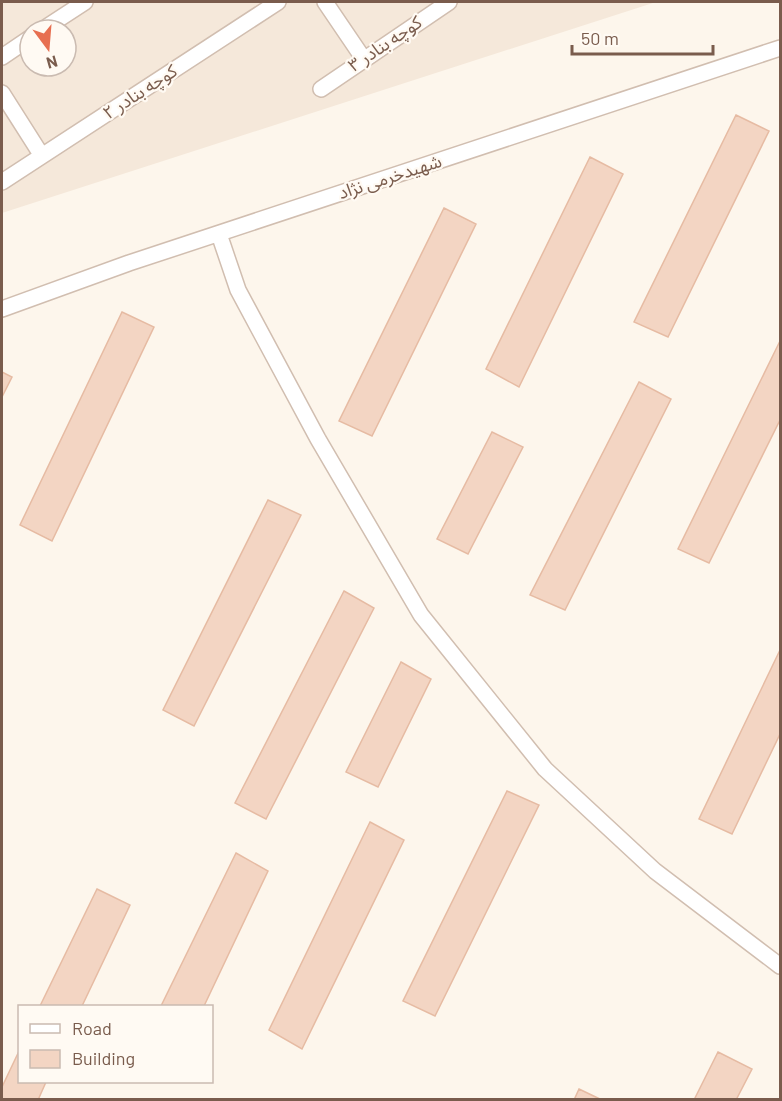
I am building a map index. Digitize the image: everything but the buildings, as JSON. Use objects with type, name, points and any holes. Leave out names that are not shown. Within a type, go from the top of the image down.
[{"type":"street","points":[[60,18],[85,2]]},
{"type":"street","name":"کوچه بنادر ۲","points":[[2,182],[278,2]]},
{"type":"street","points":[[325,2],[363,58]]},
{"type":"street","name":"کوچه بنادر ۳","points":[[321,89],[363,58],[449,2]]},
{"type":"street","points":[[2,57],[18,46]]},
{"type":"street","name":"شهیدخرمی نژاد","points":[[2,309],[219,234],[780,48]]},
{"type":"street","points":[[2,93],[42,156]]},
{"type":"street","points":[[219,234],[238,290],[318,439],[421,615],[545,769],[655,871],[780,966]]},
{"type":"shaded area","points":[[2,2],[656,2],[2,213]]}]
